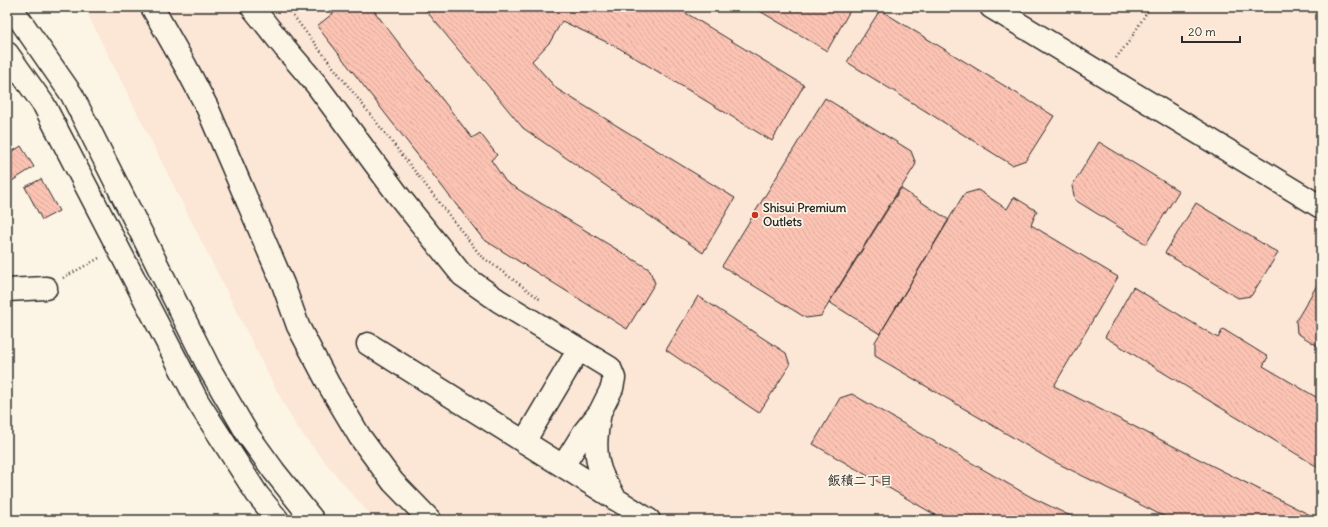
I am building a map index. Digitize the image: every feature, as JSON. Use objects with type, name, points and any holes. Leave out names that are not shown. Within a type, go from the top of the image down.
[{"type":"street","points":[[11,7],[72,95],[209,368],[248,435],[274,471],[313,520]]},
{"type":"street","points":[[152,7],[207,107],[280,278],[298,326],[328,385],[360,437],[393,482],[430,520]]},
{"type":"street","points":[[252,7],[316,84],[398,195],[462,275],[499,301],[610,368],[614,378],[612,388],[600,412],[584,432],[562,466]]},
{"type":"street","points":[[991,7],[1321,207]]},
{"type":"street","points":[[7,52],[44,105],[198,402],[257,494],[278,520]]},
{"type":"street","points":[[7,290],[46,288]]},
{"type":"street","points":[[368,344],[649,520]]},
{"type":"street","points":[[524,442],[579,349]]},
{"type":"street","points":[[600,412],[596,431],[597,457],[603,476],[616,500]]},
{"type":"path","points":[[1115,60],[1130,40],[1150,7]]},
{"type":"path","points":[[291,12],[481,256],[543,302]]},
{"type":"path","points":[[46,288],[103,256]]},
{"type":"shaded area","name":"Shisui Premium Outlets","points":[[84,7],[1321,7],[1321,520],[377,520],[365,509],[296,426],[269,376]]},
{"type":"building","points":[[341,7],[371,7],[472,138],[480,133],[497,155],[491,160],[506,182],[649,269],[655,283],[627,329],[483,239],[317,26]]},
{"type":"building","points":[[423,7],[676,7],[804,85],[772,141],[619,48],[562,21],[550,42],[532,61],[557,89],[735,198],[703,253],[523,128]]},
{"type":"building","points":[[753,7],[852,7],[827,51]]},
{"type":"building","points":[[880,10],[1054,116],[1026,160],[1012,165],[847,62]]},
{"type":"building","points":[[825,98],[911,151],[916,164],[821,316],[806,318],[722,266]]},
{"type":"building","points":[[1099,142],[1179,191],[1146,244],[1075,200],[1072,186]]},
{"type":"building","points":[[21,146],[34,167],[12,181],[7,172],[7,155]]},
{"type":"building","points":[[41,179],[59,211],[42,220],[25,187]]},
{"type":"building","points":[[900,188],[949,220],[880,334],[829,302]]},
{"type":"building","points":[[978,190],[1007,209],[1014,197],[1037,211],[1031,225],[1118,277],[1054,386],[1320,520],[1171,520],[1051,460],[875,356],[875,342],[964,194]]},
{"type":"building","points":[[1196,203],[1278,253],[1251,296],[1238,298],[1165,253]]},
{"type":"building","points":[[1320,280],[1321,348],[1297,333],[1296,321]]},
{"type":"building","points":[[1133,287],[1218,338],[1223,329],[1268,357],[1263,366],[1321,400],[1321,469],[1105,337]]},
{"type":"building","points":[[698,296],[786,353],[790,365],[759,413],[666,350]]},
{"type":"building","points":[[852,394],[1031,497],[1079,520],[944,520],[813,444],[840,398]]},
{"type":"place","name":"Shisui Premium Outlets","points":[[755,215]]},
{"type":"district","name":"飯積二丁目","points":[[860,480]]}]
